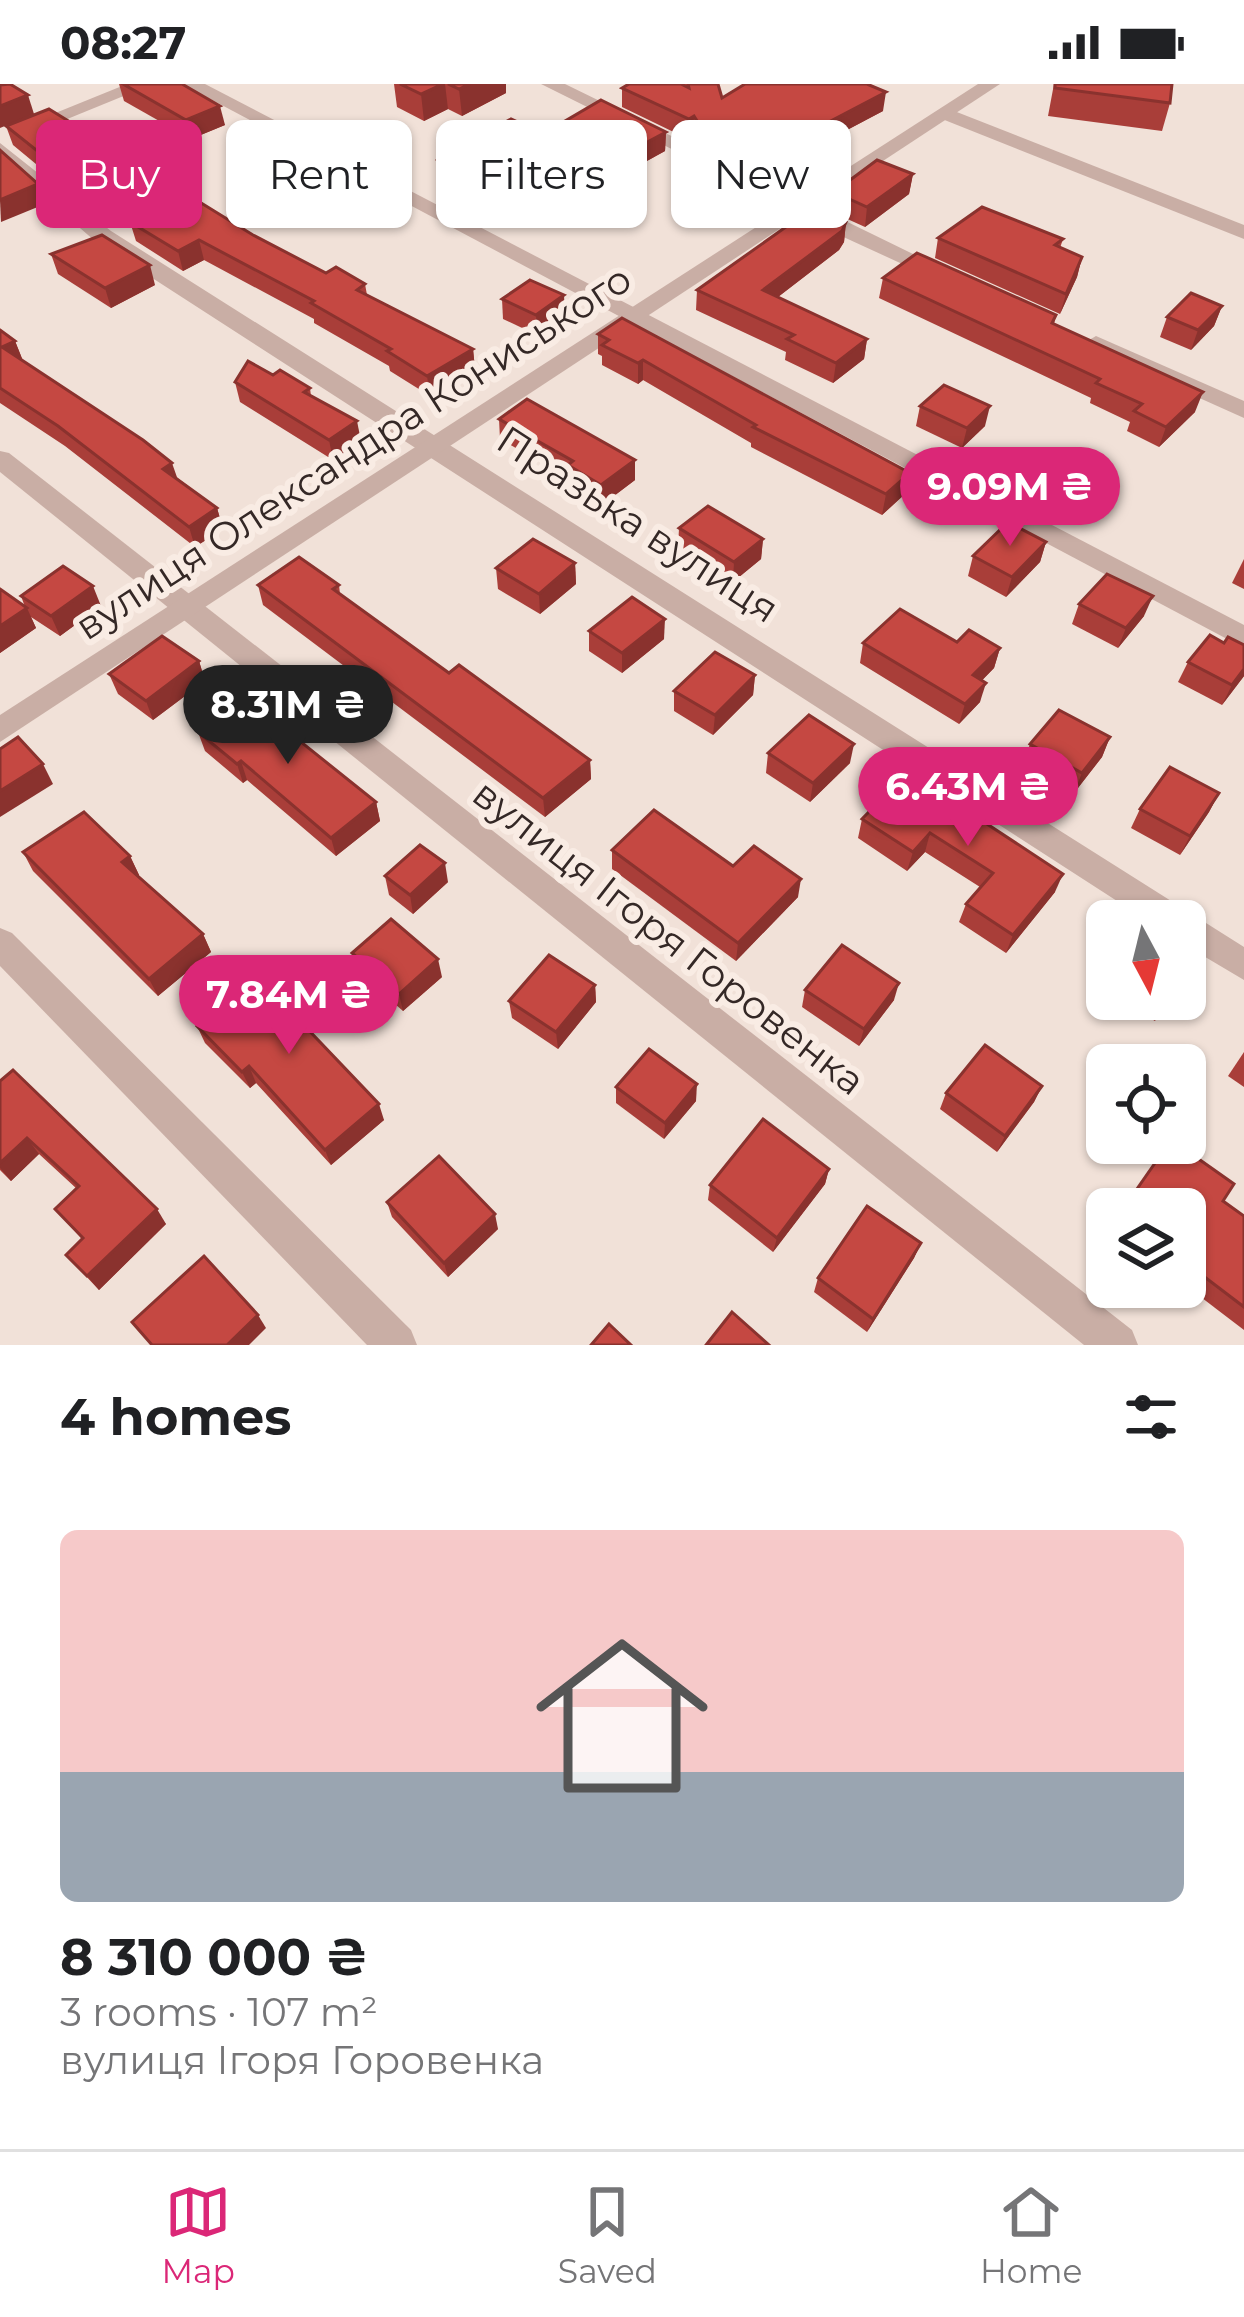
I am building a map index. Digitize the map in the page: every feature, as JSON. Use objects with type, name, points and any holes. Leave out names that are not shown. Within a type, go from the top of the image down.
[{"type":"street","points":[[0,139],[144,84]]},
{"type":"street","points":[[191,84],[1244,638]]},
{"type":"street","points":[[550,84],[671,143]]},
{"type":"street","name":"вулиця Олександра Кониського","points":[[851,173],[991,84]]},
{"type":"street","points":[[944,113],[1244,233]]},
{"type":"street","name":"Празька вулиця","points":[[0,149],[103,236],[435,443],[1143,900]]},
{"type":"street","name":"вулиця Олександра Кониського","points":[[0,730],[765,228]]},
{"type":"street","points":[[840,228],[967,285]]},
{"type":"street","points":[[1073,333],[1244,410]]},
{"type":"street","name":"вулиця Ігоря Горовенка","points":[[0,459],[1117,1345]]},
{"type":"street","points":[[1206,940],[1244,964]]},
{"type":"street","points":[[0,943],[396,1345]]},
{"type":"building","points":[[10,84],[28,95],[0,106],[0,85]]},
{"type":"building","points":[[123,84],[182,84],[220,106],[186,120]]},
{"type":"building","points":[[400,84],[443,84],[421,94]]},
{"type":"building","points":[[629,84],[689,88],[688,84],[718,84],[722,98],[745,84],[867,84],[886,92],[833,120],[696,120],[622,88]]},
{"type":"building","points":[[1055,84],[1172,84],[1170,103],[1055,88]]},
{"type":"building","points":[[601,100],[642,120],[567,120]]},
{"type":"building","points":[[49,109],[67,120],[36,120],[36,150],[6,126]]},
{"type":"building","points":[[647,123],[666,132],[647,142]]},
{"type":"building","points":[[0,150],[36,185],[0,200]]},
{"type":"building","points":[[877,160],[913,174],[867,207],[851,200],[851,179]]},
{"type":"building","points":[[202,204],[226,218],[226,228],[242,228],[326,273],[336,267],[365,284],[357,290],[473,349],[427,376],[387,351],[391,349],[311,303],[314,301],[199,240],[178,251],[140,228],[202,228]]},
{"type":"building","points":[[982,207],[1063,239],[1055,245],[1082,257],[1066,294],[938,238]]},
{"type":"building","points":[[784,228],[843,228],[763,290],[867,339],[836,363],[787,339],[794,335],[697,290]]},
{"type":"building","points":[[102,235],[150,265],[105,288],[51,254]]},
{"type":"building","points":[[917,253],[1056,315],[1052,323],[1203,392],[1166,427],[1134,411],[1142,404],[1096,383],[1100,379],[883,278]]},
{"type":"building","points":[[530,280],[564,295],[536,315],[502,299]]},
{"type":"building","points":[[1191,293],[1222,306],[1198,330],[1167,317]]},
{"type":"building","points":[[622,318],[910,473],[886,494],[753,427],[756,425],[643,360],[638,363],[602,345],[609,340],[598,334]]},
{"type":"building","points":[[0,330],[15,341],[2,347],[143,440],[172,463],[163,469],[217,508],[189,527],[58,426],[0,388]]},
{"type":"building","points":[[248,361],[273,375],[280,370],[310,388],[304,392],[357,421],[329,440],[235,382]]},
{"type":"building","points":[[944,385],[990,406],[967,428],[920,406]]},
{"type":"building","points":[[527,399],[635,460],[601,485],[568,465],[573,461],[499,419]]},
{"type":"building","points":[[708,506],[763,539],[734,562],[679,528]]},
{"type":"building","points":[[1008,522],[1046,542],[1012,577],[973,556]]},
{"type":"building","points":[[533,539],[575,563],[539,594],[496,568]]},
{"type":"building","points":[[299,557],[339,585],[333,589],[449,673],[459,665],[590,760],[543,798],[258,585]]},
{"type":"building","points":[[63,566],[93,586],[51,616],[21,596]]},
{"type":"building","points":[[1107,574],[1153,596],[1126,628],[1079,604]]},
{"type":"building","points":[[0,589],[27,608],[0,626]]},
{"type":"building","points":[[632,597],[665,619],[622,653],[589,631]]},
{"type":"building","points":[[900,609],[957,642],[969,630],[1000,648],[973,675],[986,683],[965,704],[863,643]]},
{"type":"building","points":[[1210,635],[1224,643],[1228,637],[1244,645],[1244,669],[1232,685],[1188,662]]},
{"type":"building","points":[[162,636],[199,661],[146,701],[109,674]]},
{"type":"building","points":[[715,652],[755,675],[715,715],[674,691]]},
{"type":"building","points":[[246,698],[376,802],[331,838],[241,761],[237,764],[198,732]]},
{"type":"building","points":[[1059,710],[1110,737],[1082,773],[1030,744]]},
{"type":"building","points":[[809,715],[854,744],[813,783],[768,753]]},
{"type":"building","points":[[18,737],[43,764],[0,791],[0,749]]},
{"type":"building","points":[[1170,767],[1219,793],[1190,836],[1140,809]]},
{"type":"building","points":[[908,772],[1063,874],[1013,935],[966,904],[993,873],[930,833],[913,852],[862,819]]},
{"type":"building","points":[[654,810],[733,866],[754,846],[801,879],[738,943],[612,850]]},
{"type":"building","points":[[84,812],[130,856],[122,862],[203,934],[149,979],[23,852]]},
{"type":"building","points":[[420,845],[445,863],[410,895],[385,876]]},
{"type":"building","points":[[391,919],[438,959],[399,994],[352,953]]},
{"type":"building","points":[[842,945],[899,983],[864,1029],[805,990]]},
{"type":"building","points":[[549,955],[595,985],[556,1032],[509,1001]]},
{"type":"building","points":[[270,966],[315,1008],[300,1021],[379,1104],[325,1150],[249,1066],[242,1072],[197,1026]]},
{"type":"building","points":[[985,1045],[1042,1086],[1005,1136],[946,1093]]},
{"type":"building","points":[[649,1049],[697,1084],[665,1123],[616,1087]]},
{"type":"building","points":[[13,1070],[157,1209],[87,1276],[66,1255],[83,1238],[55,1209],[79,1186],[27,1138],[0,1163],[0,1081]]},
{"type":"building","points":[[763,1119],[829,1169],[777,1238],[710,1185]]},
{"type":"building","points":[[439,1156],[495,1214],[444,1263],[387,1202]]},
{"type":"building","points":[[1154,1164],[1206,1164],[1234,1184],[1223,1201],[1244,1216],[1244,1307],[1206,1278],[1206,1188],[1138,1188]]},
{"type":"building","points":[[867,1206],[921,1243],[873,1319],[818,1278]]},
{"type":"building","points":[[204,1256],[258,1315],[227,1345],[152,1345],[132,1322]]},
{"type":"building","points":[[732,1312],[769,1345],[706,1345]]},
{"type":"building","points":[[609,1324],[631,1345],[591,1345]]}]
